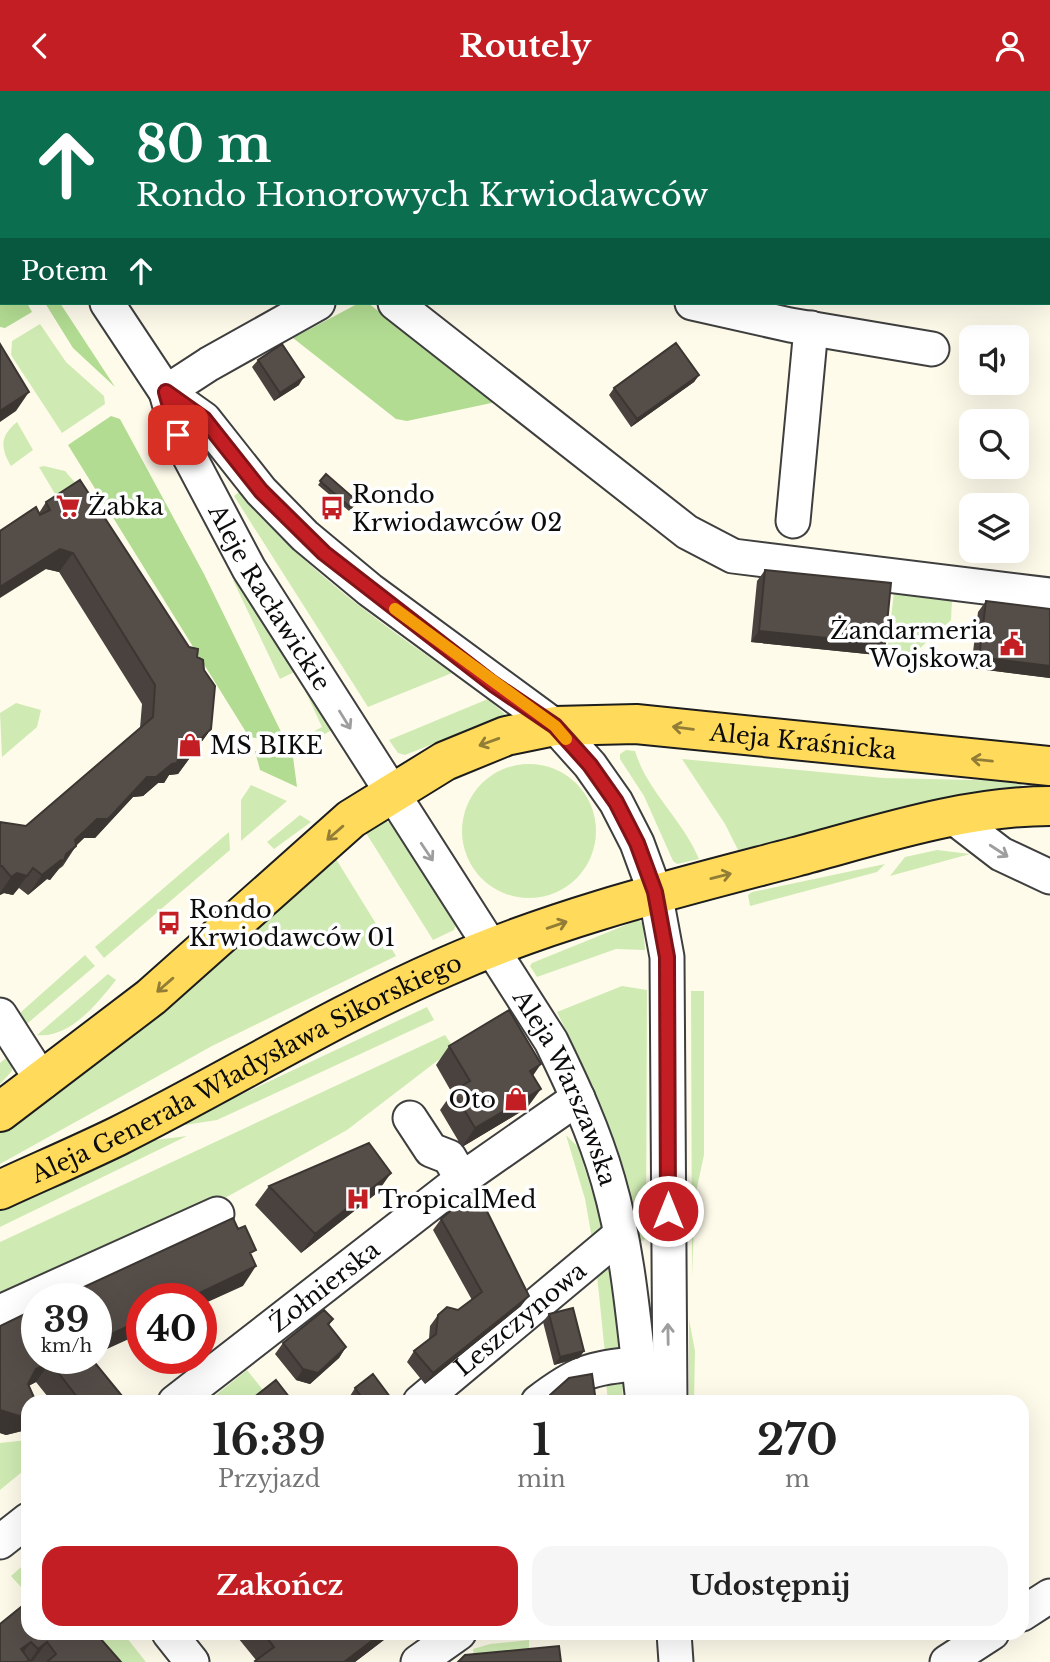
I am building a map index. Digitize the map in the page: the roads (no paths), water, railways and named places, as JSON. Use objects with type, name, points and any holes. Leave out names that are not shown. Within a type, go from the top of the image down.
[{"type":"main road","name":"Aleja Kraśnicka","points":[[391,794],[445,761],[485,743],[555,726],[636,723],[1050,766]]},
{"type":"main road","points":[[0,1112],[43,1082],[151,997],[351,819],[391,794]]},
{"type":"main road","points":[[655,892],[953,817],[1010,808],[1050,806]]},
{"type":"main road","name":"Aleja Generała Władysława Sikorskiego","points":[[0,1190],[118,1136],[231,1073],[444,967],[492,947],[655,892]]},
{"type":"street","name":"Aleje Racławickie","points":[[108,305],[166,392],[178,435],[249,569],[391,794],[492,947]]},
{"type":"street","points":[[166,392],[209,364],[314,305]]},
{"type":"street","points":[[398,305],[676,524],[710,547],[733,556],[1050,595]]},
{"type":"street","points":[[702,305],[932,349]]},
{"type":"street","points":[[793,521],[811,328]]},
{"type":"street","name":"Aleje Racławickie","points":[[166,392],[204,419],[261,491],[324,553],[484,677],[555,726],[590,765],[616,802],[637,843],[655,892]]},
{"type":"street","points":[[953,817],[1001,854],[1050,877]]},
{"type":"street","points":[[655,892],[667,957],[670,1395]]},
{"type":"street","name":"Aleja Warszawska","points":[[492,947],[534,1011],[578,1098],[608,1181],[628,1271],[642,1395]]},
{"type":"street","points":[[0,1015],[43,1082]]},
{"type":"street","name":"Żołnierska","points":[[184,1395],[462,1179],[578,1098]]},
{"type":"street","points":[[410,1118],[431,1150],[449,1157],[462,1179]]},
{"type":"street","points":[[0,1312],[217,1214]]},
{"type":"street","name":"Leszczynowa","points":[[428,1395],[620,1235]]},
{"type":"street","points":[[548,1395],[578,1374],[598,1366],[638,1364]]},
{"type":"street","points":[[0,1542],[21,1526]]},
{"type":"street","points":[[1029,1609],[1050,1596]]},
{"type":"street","points":[[175,1640],[192,1662]]},
{"type":"street","points":[[418,1662],[449,1640]]},
{"type":"street","points":[[674,1640],[676,1662]]},
{"type":"street","points":[[947,1662],[981,1640]]},
{"type":"place","name":"Żabka","points":[[68,506]]},
{"type":"place","name":"Rondo Krwiodawców 02","points":[[332,508]]},
{"type":"place","name":"Żandarmeria Wojskowa","points":[[1012,644]]},
{"type":"place","name":"MS BIKE","points":[[190,745]]},
{"type":"place","name":"Rondo Krwiodawców 01","points":[[169,923]]},
{"type":"place","name":"Oto","points":[[516,1099]]},
{"type":"place","name":"TropicalMed","points":[[358,1199]]}]
